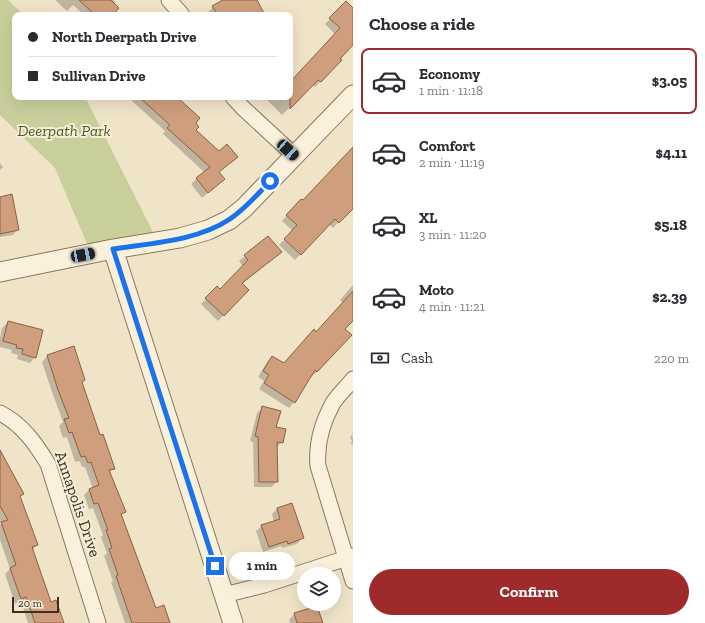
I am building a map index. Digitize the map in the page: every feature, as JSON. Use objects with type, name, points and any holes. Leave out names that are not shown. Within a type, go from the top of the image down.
[{"type":"street","points":[[169,0],[179,12]]},
{"type":"street","points":[[0,272],[113,249],[180,238],[208,230],[229,220],[244,208],[353,94]]},
{"type":"street","points":[[236,100],[295,156]]},
{"type":"street","points":[[113,249],[233,623]]},
{"type":"street","points":[[353,379],[333,403],[320,433],[317,457],[318,466],[349,557],[353,581]]},
{"type":"street","name":"Annapolis Drive","points":[[0,413],[19,425],[39,448],[48,464],[98,623]]},
{"type":"street","points":[[224,595],[264,585],[349,557]]},
{"type":"green space","name":"Deerpath Park","points":[[0,0],[8,0],[21,12],[12,12],[12,100],[87,100],[154,234],[88,246],[55,168],[0,115]]},
{"type":"building","points":[[79,0],[111,0],[119,8],[116,12],[92,12]]},
{"type":"building","points":[[223,0],[257,0],[263,12],[216,12],[212,6]]},
{"type":"building","points":[[346,1],[353,8],[353,45],[340,59],[342,60],[321,82],[318,80],[290,109],[290,100],[293,100],[293,79],[340,28],[329,18]]},
{"type":"building","points":[[142,100],[180,100],[200,118],[196,123],[199,127],[196,130],[219,151],[227,144],[238,157],[219,172],[225,179],[208,193],[196,178],[210,167],[167,128],[170,125]]},
{"type":"building","points":[[353,147],[353,209],[339,223],[335,219],[301,255],[284,239],[297,225],[286,215],[301,199],[303,200]]},
{"type":"building","points":[[12,194],[19,230],[0,234],[0,197]]},
{"type":"building","points":[[268,236],[282,252],[242,283],[249,290],[224,316],[205,298],[217,286],[220,289],[248,260],[244,255]]},
{"type":"building","points":[[353,291],[353,321],[345,329],[352,335],[317,372],[315,370],[295,403],[264,383],[269,375],[263,371],[272,356],[284,363],[314,329],[316,332]]},
{"type":"building","points":[[8,321],[43,330],[36,358],[22,354],[23,349],[16,348],[17,345],[3,341]]},
{"type":"building","points":[[74,346],[85,380],[82,382],[100,435],[103,434],[115,469],[109,470],[126,512],[121,514],[156,608],[164,605],[170,623],[132,623],[116,576],[118,575],[109,549],[112,548],[106,530],[108,530],[98,503],[94,504],[89,489],[99,485],[91,462],[88,463],[85,456],[81,457],[72,432],[69,433],[64,419],[69,418],[47,355]]},
{"type":"building","points":[[262,406],[281,411],[276,427],[286,429],[283,443],[277,442],[278,482],[259,482],[258,437],[255,436]]},
{"type":"building","points":[[0,450],[24,494],[20,496],[38,545],[32,547],[51,602],[56,600],[64,623],[35,623],[26,597],[21,599],[10,568],[16,565],[1,522],[8,520],[0,506]]},
{"type":"building","points":[[292,503],[304,538],[288,544],[287,541],[269,547],[261,525],[280,519],[277,508]]},
{"type":"building","points":[[301,611],[319,611],[323,623],[297,623],[294,613]]},
{"type":"route","points":[[215,566],[113,249],[180,238],[208,230],[229,220],[244,208],[270,181]]}]
